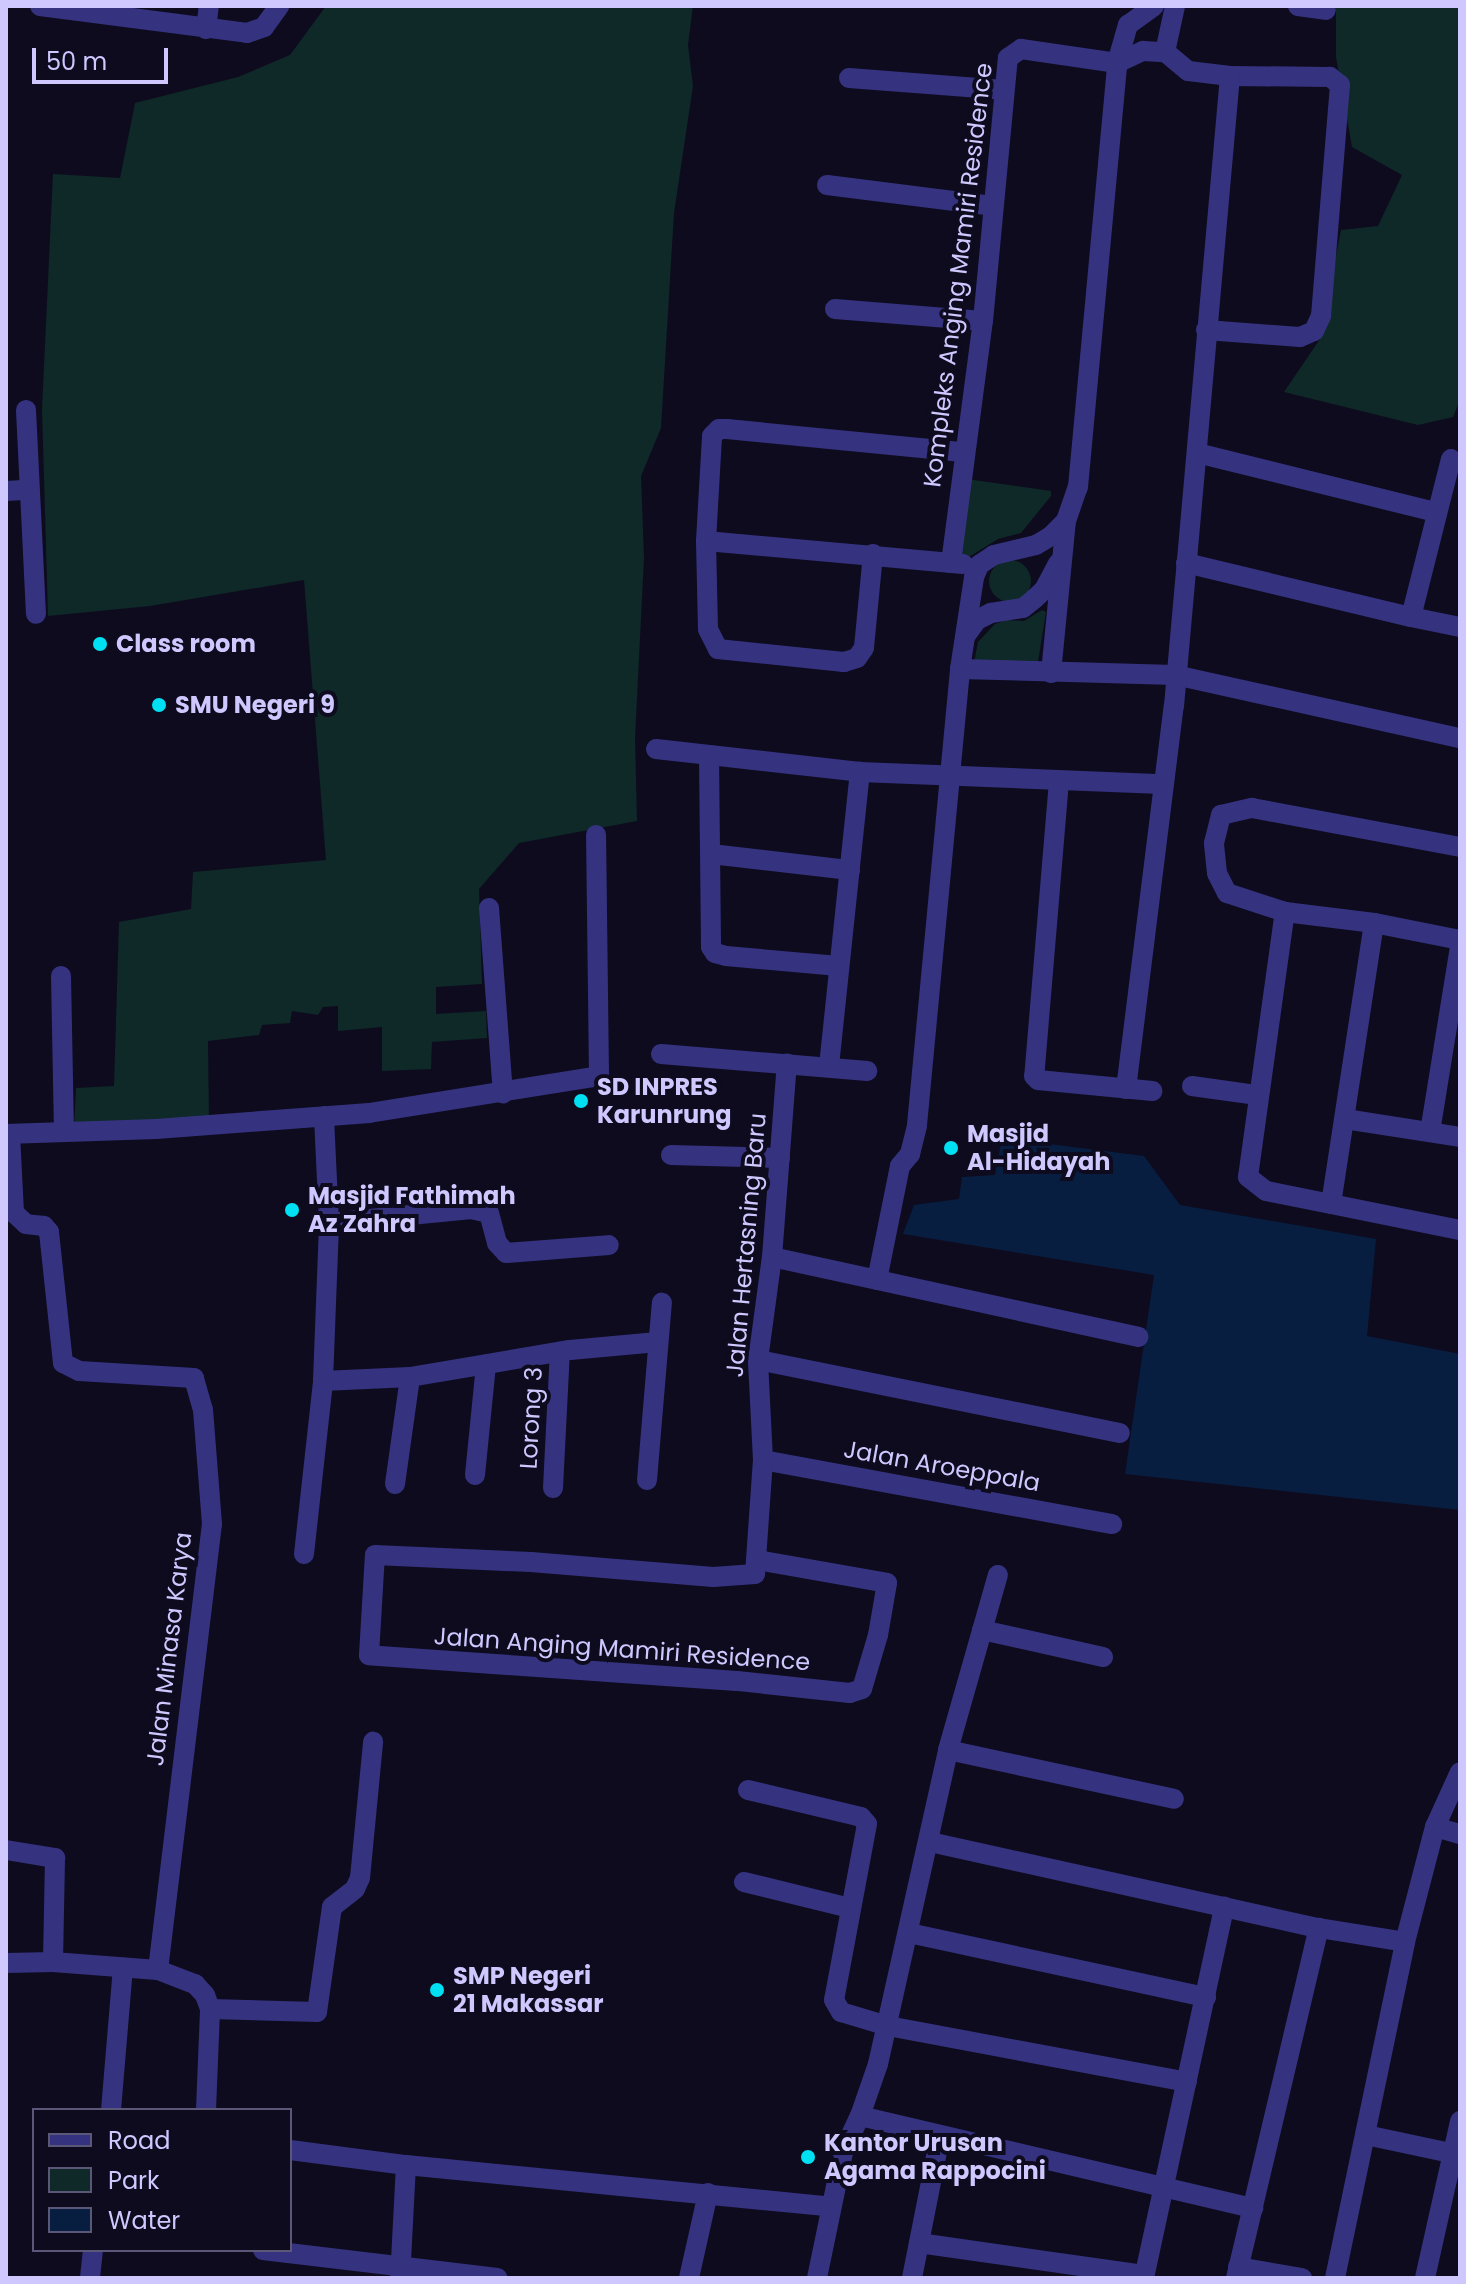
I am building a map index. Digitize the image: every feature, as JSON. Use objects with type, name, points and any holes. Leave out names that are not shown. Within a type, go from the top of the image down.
[{"type":"street","points":[[40,6],[112,11],[206,29],[256,30],[271,21],[279,6]]},
{"type":"street","points":[[206,29],[209,6]]},
{"type":"street","points":[[1051,673],[1066,521],[1078,487],[1117,63],[1128,25],[1154,6]]},
{"type":"street","points":[[1175,6],[1165,52],[1188,71],[1230,76],[1330,77],[1340,85],[1321,316],[1314,331],[1300,337],[1206,330]]},
{"type":"street","points":[[1298,6],[1326,10]]},
{"type":"street","name":"Kompleks Anging Mamiri Residence","points":[[951,563],[963,452],[983,321],[1008,58],[1021,49],[1117,63],[1143,51],[1165,52]]},
{"type":"street","points":[[1126,1089],[1175,675],[1230,76]]},
{"type":"street","points":[[849,78],[1004,90]]},
{"type":"street","points":[[827,185],[993,206]]},
{"type":"street","points":[[835,309],[983,321]]},
{"type":"street","points":[[26,410],[36,614]]},
{"type":"street","points":[[873,554],[864,648],[857,658],[844,662],[718,649],[709,636],[706,541],[712,436],[719,429],[963,452]]},
{"type":"street","points":[[1197,453],[1435,512]]},
{"type":"street","points":[[1411,617],[1435,512],[1451,459]]},
{"type":"street","points":[[6,491],[28,490]]},
{"type":"street","points":[[706,541],[979,565],[1006,550],[1036,545],[1066,521]]},
{"type":"street","points":[[966,635],[977,620],[991,613],[1023,608],[1034,599],[1051,579],[1063,555]]},
{"type":"street","points":[[1186,563],[1460,627]]},
{"type":"street","points":[[877,1280],[900,1166],[910,1154],[917,1125],[960,669],[974,577],[979,565]]},
{"type":"street","points":[[960,669],[1175,675],[1460,738]]},
{"type":"street","points":[[656,749],[860,772],[1162,784]]},
{"type":"street","points":[[709,755],[709,936],[715,953],[839,966]]},
{"type":"street","points":[[829,1066],[860,772]]},
{"type":"street","points":[[1059,781],[1033,1072],[1038,1080],[1152,1091]]},
{"type":"street","points":[[1460,847],[1252,808],[1221,815],[1214,843],[1217,873],[1227,893],[1285,912],[1374,923],[1460,940]]},
{"type":"street","points":[[8,1134],[156,1129],[324,1116],[587,1081],[599,1076],[602,1071],[596,835]]},
{"type":"street","points":[[711,854],[850,870]]},
{"type":"street","points":[[489,908],[503,1093]]},
{"type":"street","points":[[1285,912],[1257,1095],[1248,1177],[1266,1191],[1460,1230]]},
{"type":"street","points":[[1331,1204],[1374,923]]},
{"type":"street","points":[[1430,1132],[1457,994],[1460,947]]},
{"type":"street","points":[[61,976],[64,1130]]},
{"type":"street","points":[[661,1054],[867,1071]]},
{"type":"street","name":"Jalan Hertasning Baru","points":[[756,1567],[763,1460],[758,1360],[772,1257],[787,1064]]},
{"type":"street","points":[[1192,1086],[1257,1095]]},
{"type":"street","points":[[304,1554],[323,1381],[329,1223],[324,1116]]},
{"type":"street","points":[[1345,1119],[1460,1137]]},
{"type":"street","name":"Jalan Minasa Karya","points":[[8,1134],[14,1213],[26,1224],[44,1226],[49,1232],[63,1363],[79,1371],[185,1375],[194,1378],[200,1391],[211,1491],[211,1547],[178,1788],[158,1970]]},
{"type":"street","points":[[671,1155],[780,1158]]},
{"type":"street","points":[[329,1223],[471,1209],[489,1213],[497,1243],[506,1253],[609,1245]]},
{"type":"street","points":[[772,1257],[1138,1337]]},
{"type":"street","points":[[647,1480],[662,1303]]},
{"type":"street","points":[[323,1381],[410,1377],[560,1352],[658,1342]]},
{"type":"street","name":"Lorong 3","points":[[553,1488],[560,1352]]},
{"type":"street","points":[[758,1360],[1120,1433]]},
{"type":"street","points":[[475,1475],[486,1365]]},
{"type":"street","points":[[395,1484],[410,1377]]},
{"type":"street","name":"Jalan Aroeppala","points":[[763,1460],[1112,1524]]},
{"type":"street","name":"Jalan Anging Mamiri Residence","points":[[375,1555],[531,1562],[743,1578],[756,1567],[887,1583],[865,1684],[856,1693],[737,1681],[369,1655],[375,1555]]},
{"type":"street","points":[[817,2278],[845,2144],[860,2116],[888,2026],[948,1750],[998,1575]]},
{"type":"street","points":[[982,1630],[1103,1657]]},
{"type":"street","points":[[210,2009],[317,2012],[332,1907],[355,1889],[360,1878],[373,1742]]},
{"type":"street","points":[[948,1750],[1174,1799]]},
{"type":"street","points":[[1335,2278],[1405,1942],[1435,1827],[1460,1772]]},
{"type":"street","points":[[748,1790],[865,1819],[868,1832],[850,1908],[834,2004],[844,2014],[888,2026],[1187,2082]]},
{"type":"street","points":[[1435,1827],[1460,1834]]},
{"type":"street","points":[[930,1842],[1319,1928],[1405,1942]]},
{"type":"street","points":[[6,1850],[55,1858],[53,1962]]},
{"type":"street","points":[[744,1882],[850,1908]]},
{"type":"street","points":[[919,2243],[1026,2268],[1144,2276],[1224,1907]]},
{"type":"street","points":[[1302,2278],[1237,2272],[1319,1928]]},
{"type":"street","points":[[909,1933],[1206,1997]]},
{"type":"street","points":[[6,1963],[53,1962],[158,1970],[195,1984],[205,1995],[210,2009],[206,2108]]},
{"type":"street","points":[[111,2108],[123,1968]]},
{"type":"street","points":[[860,2116],[1253,2208]]},
{"type":"street","points":[[1425,2278],[1456,2155],[1460,2121]]},
{"type":"street","points":[[1366,2135],[1456,2155]]},
{"type":"street","points":[[912,2278],[940,2136]]},
{"type":"street","points":[[292,2150],[406,2165],[831,2207]]},
{"type":"street","points":[[400,2271],[406,2165]]},
{"type":"street","points":[[689,2278],[708,2193]]},
{"type":"street","points":[[90,2278],[93,2252]]},
{"type":"street","points":[[276,2252],[400,2271],[497,2278]]},
{"type":"green space","points":[[326,6],[693,6],[688,45],[693,86],[674,213],[661,428],[641,476],[644,558],[635,738],[637,821],[519,843],[479,889],[482,984],[436,987],[436,1014],[486,1011],[487,1038],[432,1042],[431,1069],[382,1071],[382,1027],[338,1031],[338,1006],[323,1007],[318,1015],[292,1011],[290,1023],[262,1025],[259,1035],[208,1041],[209,1123],[74,1129],[76,1088],[114,1086],[119,922],[191,909],[193,872],[326,860],[304,580],[150,606],[48,616],[42,409],[53,174],[120,178],[135,103],[238,77],[290,55]]},
{"type":"green space","points":[[1336,6],[1460,6],[1460,400],[1453,417],[1418,425],[1284,392],[1320,339],[1341,230],[1378,226],[1402,175],[1352,147],[1336,57]]},
{"type":"green space","points":[[966,479],[1051,491],[1051,496],[1021,533],[998,539],[964,560],[958,560]]},
{"type":"green space","points":[[1010,560],[1025,566],[1031,581],[1025,596],[1010,602],[995,596],[989,581],[995,566]]},
{"type":"green space","points":[[1042,610],[1046,612],[1037,668],[974,663],[978,642],[995,624],[1007,620],[1024,621]]},
{"type":"water","points":[[1002,1138],[1144,1156],[1180,1205],[1376,1239],[1367,1336],[1460,1354],[1460,1510],[1125,1474],[1154,1275],[903,1234],[914,1205],[959,1199],[962,1177],[995,1175]]},
{"type":"place","name":"Class room","points":[[100,644]]},
{"type":"place","name":"SMU Negeri 9","points":[[159,705]]},
{"type":"place","name":"SD INPRES Karunrung","points":[[581,1101]]},
{"type":"place","name":"Masjid Al-Hidayah","points":[[951,1148]]},
{"type":"place","name":"Masjid Fathimah Az Zahra","points":[[292,1210]]},
{"type":"place","name":"SMP Negeri 21 Makassar","points":[[437,1990]]},
{"type":"place","name":"Kantor Urusan Agama Rappocini","points":[[808,2157]]}]
